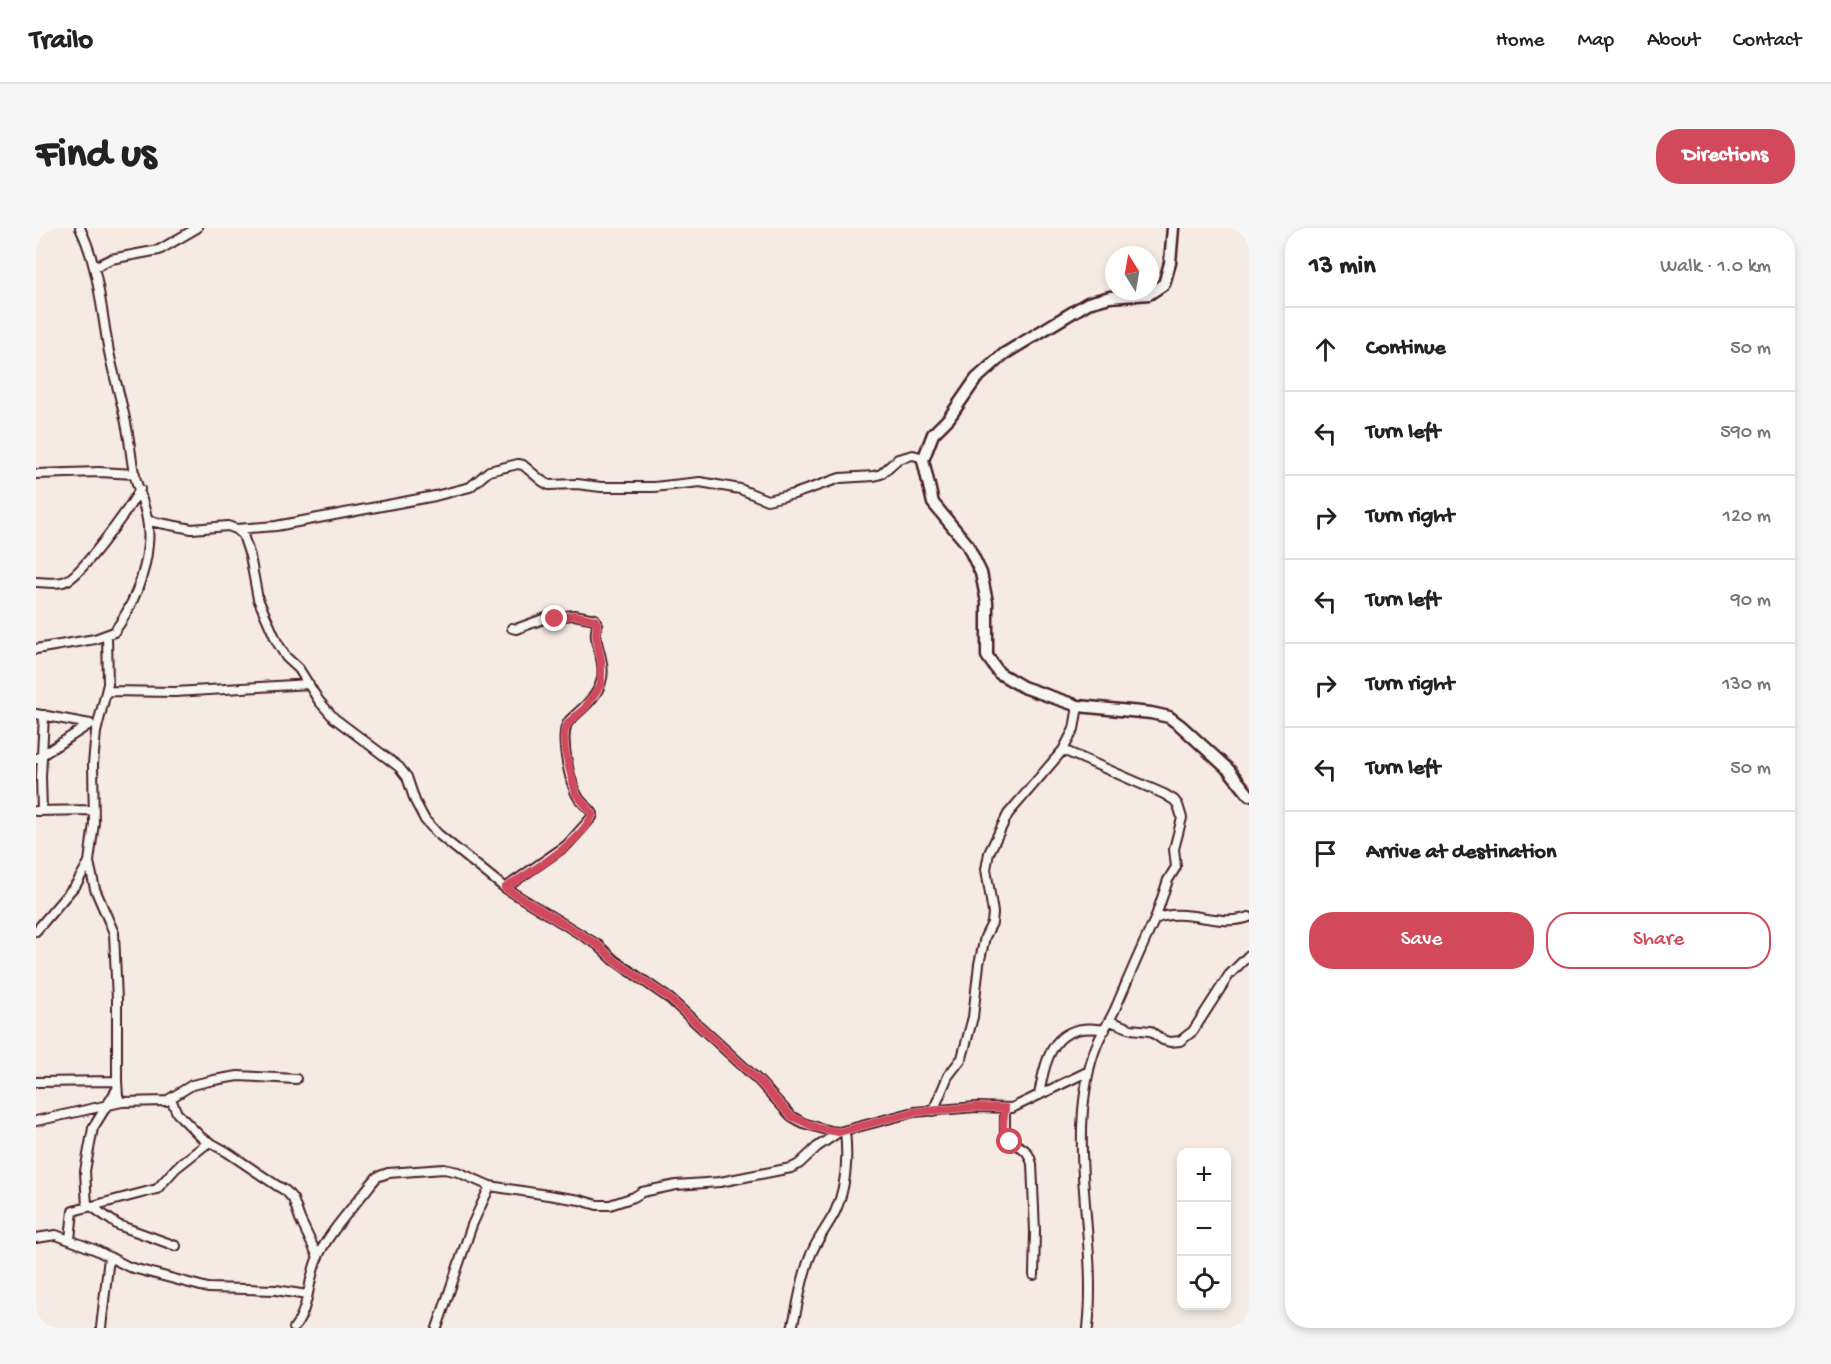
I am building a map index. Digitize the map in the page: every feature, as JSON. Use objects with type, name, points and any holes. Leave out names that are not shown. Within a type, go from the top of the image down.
[{"type":"street","points":[[36,649],[107,636],[114,632],[120,625],[142,575],[148,542],[149,521],[135,474],[127,426],[109,352],[95,267],[80,228]]},
{"type":"street","points":[[95,267],[111,259],[159,250],[197,228]]},
{"type":"street","points":[[1173,228],[1170,262],[1164,284],[1149,294],[1110,297],[1089,303],[1004,354],[976,379],[949,418],[933,434],[923,460],[933,503],[968,544],[981,573],[987,602],[987,656],[999,673],[1023,687],[1078,706],[1151,713],[1169,717],[1229,770],[1249,795]]},
{"type":"street","points":[[149,521],[192,529],[276,526],[435,496],[470,487],[489,471],[519,464],[524,465],[549,485],[654,487],[700,482],[740,489],[767,500],[794,494],[840,478],[881,474],[898,459],[913,455],[923,460]]},
{"type":"street","points":[[36,474],[99,472],[135,474]]},
{"type":"street","points":[[36,582],[62,583],[71,578],[92,557],[140,489]]},
{"type":"street","points":[[236,529],[246,541],[258,599],[286,657],[299,669],[319,701],[334,718],[399,767],[407,777],[415,801],[425,820],[438,834],[505,888],[598,945],[614,960],[670,999],[758,1080],[791,1116],[817,1128],[842,1131]]},
{"type":"street","points":[[505,888],[567,845],[592,817],[590,808],[583,804],[576,794],[565,751],[564,733],[568,723],[585,708],[602,679],[595,620],[574,615],[546,618],[516,629],[512,628]]},
{"type":"street","points":[[37,929],[77,883],[88,862],[94,810],[94,725],[108,691],[107,636]]},
{"type":"street","points":[[108,691],[176,692],[309,684]]},
{"type":"street","points":[[933,1111],[948,1076],[962,1058],[973,1017],[979,964],[993,913],[986,869],[989,852],[1008,814],[1064,750],[1074,729],[1078,706]]},
{"type":"street","points":[[94,725],[40,714],[39,810],[94,810]]},
{"type":"street","points":[[39,756],[94,725]]},
{"type":"street","points":[[1064,750],[1164,794],[1178,805],[1182,818],[1174,849],[1176,867],[1168,880],[1155,920],[1096,1047],[1089,1071],[1083,1110],[1082,1143],[1083,1186],[1090,1249],[1091,1300],[1088,1328]]},
{"type":"street","points":[[88,862],[95,889],[114,933],[117,1085],[121,1102]]},
{"type":"street","points":[[1155,920],[1162,916],[1227,920],[1249,918]]},
{"type":"street","points":[[1110,1021],[1131,1029],[1150,1031],[1163,1040],[1180,1041],[1193,1031],[1224,981],[1249,955]]},
{"type":"street","points":[[1039,1095],[1044,1065],[1050,1049],[1057,1042],[1078,1029],[1089,1027],[1105,1030]]},
{"type":"street","points":[[294,1328],[302,1315],[318,1257],[325,1244],[378,1177],[397,1172],[444,1169],[458,1172],[490,1186],[580,1200],[597,1205],[610,1205],[642,1192],[676,1185],[720,1182],[791,1168],[842,1131],[884,1119],[914,1112],[1018,1106],[1089,1071]]},
{"type":"street","points":[[36,1121],[121,1102],[154,1102],[171,1099],[192,1085],[238,1076],[296,1079]]},
{"type":"street","points":[[36,1082],[117,1085]]},
{"type":"street","points":[[89,1207],[85,1171],[93,1128],[117,1085]]},
{"type":"street","points":[[171,1099],[177,1113],[193,1130],[286,1191],[293,1199],[318,1257]]},
{"type":"street","points":[[1005,1108],[1003,1129],[1005,1138],[1023,1147],[1029,1154],[1032,1164],[1034,1275]]},
{"type":"street","points":[[792,1328],[806,1267],[842,1194],[847,1167],[842,1131]]},
{"type":"street","points":[[70,1239],[72,1212],[158,1189],[176,1168],[209,1142]]},
{"type":"street","points":[[437,1328],[472,1225],[490,1186]]},
{"type":"street","points":[[89,1207],[118,1225],[176,1246]]},
{"type":"street","points":[[36,1238],[71,1228]]},
{"type":"street","points":[[52,1234],[70,1239],[129,1268],[208,1288],[276,1290],[307,1295]]},
{"type":"street","points":[[101,1328],[109,1257]]},
{"type":"route","points":[[555,619],[577,615],[584,619],[595,620],[598,626],[596,635],[601,661],[601,684],[585,708],[568,723],[564,733],[565,751],[576,794],[593,814],[587,825],[567,845],[505,888],[598,945],[614,960],[670,999],[758,1080],[791,1116],[803,1123],[839,1132],[914,1112],[992,1106],[1005,1108],[1003,1134],[1010,1142]]}]
